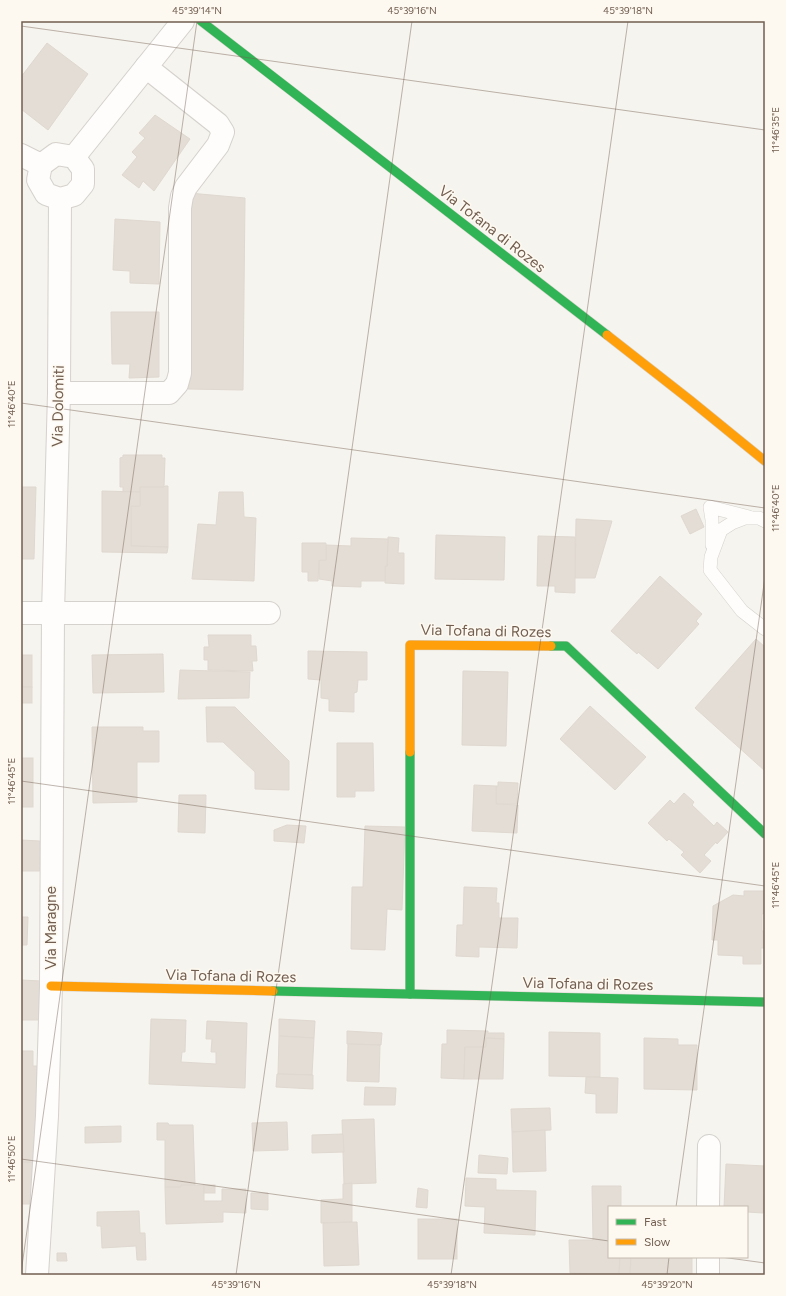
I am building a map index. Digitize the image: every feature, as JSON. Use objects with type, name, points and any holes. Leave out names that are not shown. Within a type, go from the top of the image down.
[{"type":"street","points":[[74,157],[183,21]]},
{"type":"street","name":"Via Tofana di Rozes","points":[[201,21],[690,400],[765,461]]},
{"type":"street","points":[[59,393],[169,393],[177,384],[180,373],[180,215],[182,196],[186,187],[218,145],[223,132],[218,124],[146,67]]},
{"type":"street","points":[[56,154],[74,157],[83,169],[83,184],[74,195],[60,199],[46,194],[38,180],[41,165],[56,154]]},
{"type":"street","points":[[21,156],[41,165]]},
{"type":"street","name":"Via Dolomiti","points":[[53,613],[59,393],[60,199]]},
{"type":"street","points":[[21,613],[269,613]]},
{"type":"street","name":"Via Maragne","points":[[37,1275],[47,1116],[51,986],[53,613]]},
{"type":"street","name":"Via Tofana di Rozes","points":[[410,994],[410,645],[566,646],[765,834]]},
{"type":"street","name":"Via Tofana di Rozes","points":[[51,986],[765,1002]]},
{"type":"street","points":[[708,1206],[709,1146]]},
{"type":"street","points":[[708,1258],[708,1275]]},
{"type":"street","points":[[21,1264],[29,1275]]},
{"type":"lane","points":[[759,519],[710,507],[712,520],[710,570],[742,611],[765,629]]},
{"type":"lane","points":[[711,557],[721,530],[732,523],[745,518],[759,519]]},
{"type":"building","points":[[47,43],[88,74],[48,130],[21,109],[21,77]]},
{"type":"building","points":[[155,115],[190,139],[154,191],[143,181],[139,188],[122,175],[137,157],[132,152],[145,138],[139,133]]},
{"type":"building","points":[[189,193],[245,198],[243,390],[188,389]]},
{"type":"building","points":[[115,219],[160,222],[159,284],[130,283],[130,271],[113,270]]},
{"type":"building","points":[[111,312],[159,312],[159,377],[129,378],[130,364],[112,364]]},
{"type":"building","points":[[123,455],[162,455],[162,458],[165,458],[164,487],[140,487],[140,492],[123,492],[123,487],[120,487],[120,458],[123,457]]},
{"type":"building","points":[[168,486],[168,547],[131,546],[131,506],[140,506],[140,487]]},
{"type":"building","points":[[21,487],[36,487],[34,559],[21,559]]},
{"type":"building","points":[[102,491],[140,492],[140,506],[131,506],[131,546],[168,547],[167,553],[102,552]]},
{"type":"building","points":[[219,492],[243,492],[244,517],[256,518],[254,581],[192,579],[198,524],[216,525]]},
{"type":"building","points":[[696,509],[704,527],[690,534],[681,516]]},
{"type":"building","points":[[576,519],[612,521],[595,578],[575,578]]},
{"type":"building","points":[[436,535],[505,537],[504,580],[435,579]]},
{"type":"building","points":[[538,536],[575,537],[575,593],[555,592],[555,586],[537,586]]},
{"type":"building","points":[[388,537],[399,538],[398,553],[404,553],[404,584],[385,583]]},
{"type":"building","points":[[351,538],[388,539],[385,581],[361,581],[361,587],[332,586],[332,581],[319,579],[319,560],[326,560],[326,545],[351,546]]},
{"type":"building","points":[[302,543],[326,543],[326,560],[319,560],[318,581],[308,581],[308,572],[302,572]]},
{"type":"building","points":[[660,576],[702,614],[696,621],[699,624],[658,669],[638,652],[637,654],[611,631]]},
{"type":"building","points":[[208,635],[251,635],[251,646],[256,646],[257,661],[252,661],[253,671],[208,670],[208,660],[204,660],[204,647],[209,647]]},
{"type":"building","points":[[756,639],[765,647],[765,771],[695,708]]},
{"type":"building","points":[[308,651],[367,652],[367,680],[358,680],[357,692],[354,693],[354,712],[329,711],[329,699],[321,698],[321,680],[308,679]]},
{"type":"building","points":[[163,654],[164,692],[93,693],[92,655]]},
{"type":"building","points":[[21,655],[32,655],[32,687],[21,687]]},
{"type":"building","points":[[180,670],[250,672],[249,698],[178,699]]},
{"type":"building","points":[[463,671],[508,672],[506,746],[462,745]]},
{"type":"building","points":[[21,687],[32,687],[32,703],[21,703]]},
{"type":"building","points":[[590,706],[646,757],[615,790],[560,739]]},
{"type":"building","points":[[206,707],[235,707],[289,761],[289,790],[255,789],[255,772],[223,742],[207,742]]},
{"type":"building","points":[[92,727],[143,727],[143,731],[159,731],[159,762],[137,762],[137,802],[93,803]]},
{"type":"building","points":[[337,743],[373,743],[374,791],[355,791],[355,797],[337,797]]},
{"type":"building","points":[[21,758],[33,758],[33,807],[21,807]]},
{"type":"building","points":[[498,782],[518,783],[517,804],[496,804],[496,786],[498,786]]},
{"type":"building","points":[[474,785],[496,786],[496,804],[518,805],[517,833],[472,831]]},
{"type":"building","points":[[684,793],[694,802],[692,805],[714,826],[717,822],[728,832],[704,855],[711,861],[700,873],[681,855],[684,852],[669,839],[667,841],[648,823],[670,800],[674,804]]},
{"type":"building","points":[[179,795],[206,795],[205,833],[178,832]]},
{"type":"building","points":[[287,825],[306,826],[304,843],[274,841],[274,830]]},
{"type":"building","points":[[365,826],[405,827],[402,910],[387,909],[385,950],[351,949],[352,887],[363,887]]},
{"type":"building","points":[[21,840],[40,841],[40,871],[21,871]]},
{"type":"building","points":[[464,887],[497,888],[496,903],[499,903],[499,918],[518,918],[517,948],[479,947],[479,957],[456,956],[457,925],[463,925]]},
{"type":"building","points":[[744,891],[765,891],[765,913],[762,914],[762,931],[765,931],[765,948],[761,948],[761,964],[743,964],[743,956],[718,955],[718,940],[712,940],[713,906],[733,895],[744,896]]},
{"type":"building","points":[[21,917],[28,917],[27,945],[21,945]]},
{"type":"building","points":[[21,980],[41,981],[40,1020],[21,1020]]},
{"type":"building","points":[[151,1019],[186,1020],[185,1052],[182,1052],[181,1062],[216,1064],[216,1052],[211,1052],[212,1039],[206,1039],[207,1021],[247,1023],[245,1088],[149,1084]]},
{"type":"building","points":[[279,1019],[315,1021],[314,1038],[279,1036]]},
{"type":"building","points":[[447,1030],[504,1033],[504,1039],[486,1038],[486,1047],[465,1047],[464,1079],[441,1078],[442,1044],[447,1044]]},
{"type":"building","points":[[347,1031],[382,1033],[381,1045],[347,1044]]},
{"type":"building","points":[[549,1032],[600,1033],[600,1077],[549,1076]]},
{"type":"building","points":[[279,1036],[314,1038],[312,1075],[278,1074]]},
{"type":"building","points":[[486,1038],[504,1039],[503,1079],[464,1079],[465,1047],[486,1047]]},
{"type":"building","points":[[644,1038],[678,1039],[678,1045],[697,1045],[697,1090],[644,1089]]},
{"type":"building","points":[[348,1044],[380,1045],[379,1082],[347,1081]]},
{"type":"building","points":[[21,1051],[33,1051],[33,1066],[43,1066],[40,1163],[21,1162]]},
{"type":"building","points":[[277,1074],[313,1075],[313,1089],[276,1087]]},
{"type":"building","points":[[586,1077],[618,1078],[617,1113],[596,1113],[596,1094],[585,1093]]},
{"type":"building","points":[[365,1087],[396,1088],[395,1105],[364,1105]]},
{"type":"building","points":[[550,1108],[551,1130],[512,1132],[511,1109]]},
{"type":"building","points":[[374,1119],[376,1183],[344,1184],[342,1120]]},
{"type":"building","points":[[287,1122],[288,1150],[253,1151],[252,1123]]},
{"type":"building","points":[[157,1123],[168,1123],[169,1125],[193,1125],[195,1185],[165,1187],[165,1140],[157,1140]]},
{"type":"building","points":[[121,1126],[121,1142],[85,1143],[85,1127]]},
{"type":"building","points":[[545,1130],[546,1171],[513,1172],[512,1132]]},
{"type":"building","points":[[343,1134],[344,1152],[312,1153],[312,1135]]},
{"type":"building","points":[[479,1155],[508,1158],[507,1174],[478,1173]]},
{"type":"building","points":[[21,1162],[40,1163],[38,1204],[21,1204]]},
{"type":"building","points":[[726,1164],[765,1166],[763,1213],[748,1212],[748,1206],[724,1206]]},
{"type":"building","points":[[466,1178],[496,1179],[496,1190],[536,1191],[535,1235],[484,1233],[485,1207],[465,1206]]},
{"type":"building","points":[[352,1183],[352,1222],[321,1223],[321,1200],[343,1199],[343,1184]]},
{"type":"building","points":[[181,1185],[204,1185],[204,1201],[222,1201],[222,1189],[246,1189],[246,1213],[223,1212],[223,1222],[166,1224],[165,1187],[181,1187]]},
{"type":"building","points":[[204,1185],[215,1185],[215,1193],[204,1193]]},
{"type":"building","points":[[592,1186],[621,1186],[621,1206],[608,1206],[608,1258],[620,1258],[619,1275],[570,1273],[569,1240],[593,1240]]},
{"type":"building","points":[[418,1188],[428,1190],[427,1208],[416,1207]]},
{"type":"building","points":[[251,1193],[268,1193],[268,1210],[251,1209]]},
{"type":"building","points":[[139,1211],[140,1233],[145,1233],[146,1260],[137,1260],[136,1246],[102,1248],[101,1226],[97,1226],[97,1212]]},
{"type":"building","points":[[418,1219],[457,1219],[457,1259],[418,1259]]},
{"type":"building","points":[[357,1222],[359,1265],[324,1266],[323,1223]]},
{"type":"building","points":[[57,1253],[66,1253],[67,1261],[57,1261]]},
{"type":"building","points":[[620,1258],[631,1258],[630,1275],[619,1275]]},
{"type":"building","points":[[631,1258],[692,1258],[692,1275],[630,1275]]},
{"type":"traffic: fast","points":[[201,21],[607,335]]},
{"type":"traffic: fast","points":[[551,646],[566,646],[765,834]]},
{"type":"traffic: fast","points":[[410,752],[410,994]]},
{"type":"traffic: fast","points":[[273,991],[765,1002]]},
{"type":"traffic: slow","points":[[607,335],[765,461]]},
{"type":"traffic: slow","points":[[410,752],[410,645],[551,646]]},
{"type":"traffic: slow","points":[[51,986],[273,991]]}]
